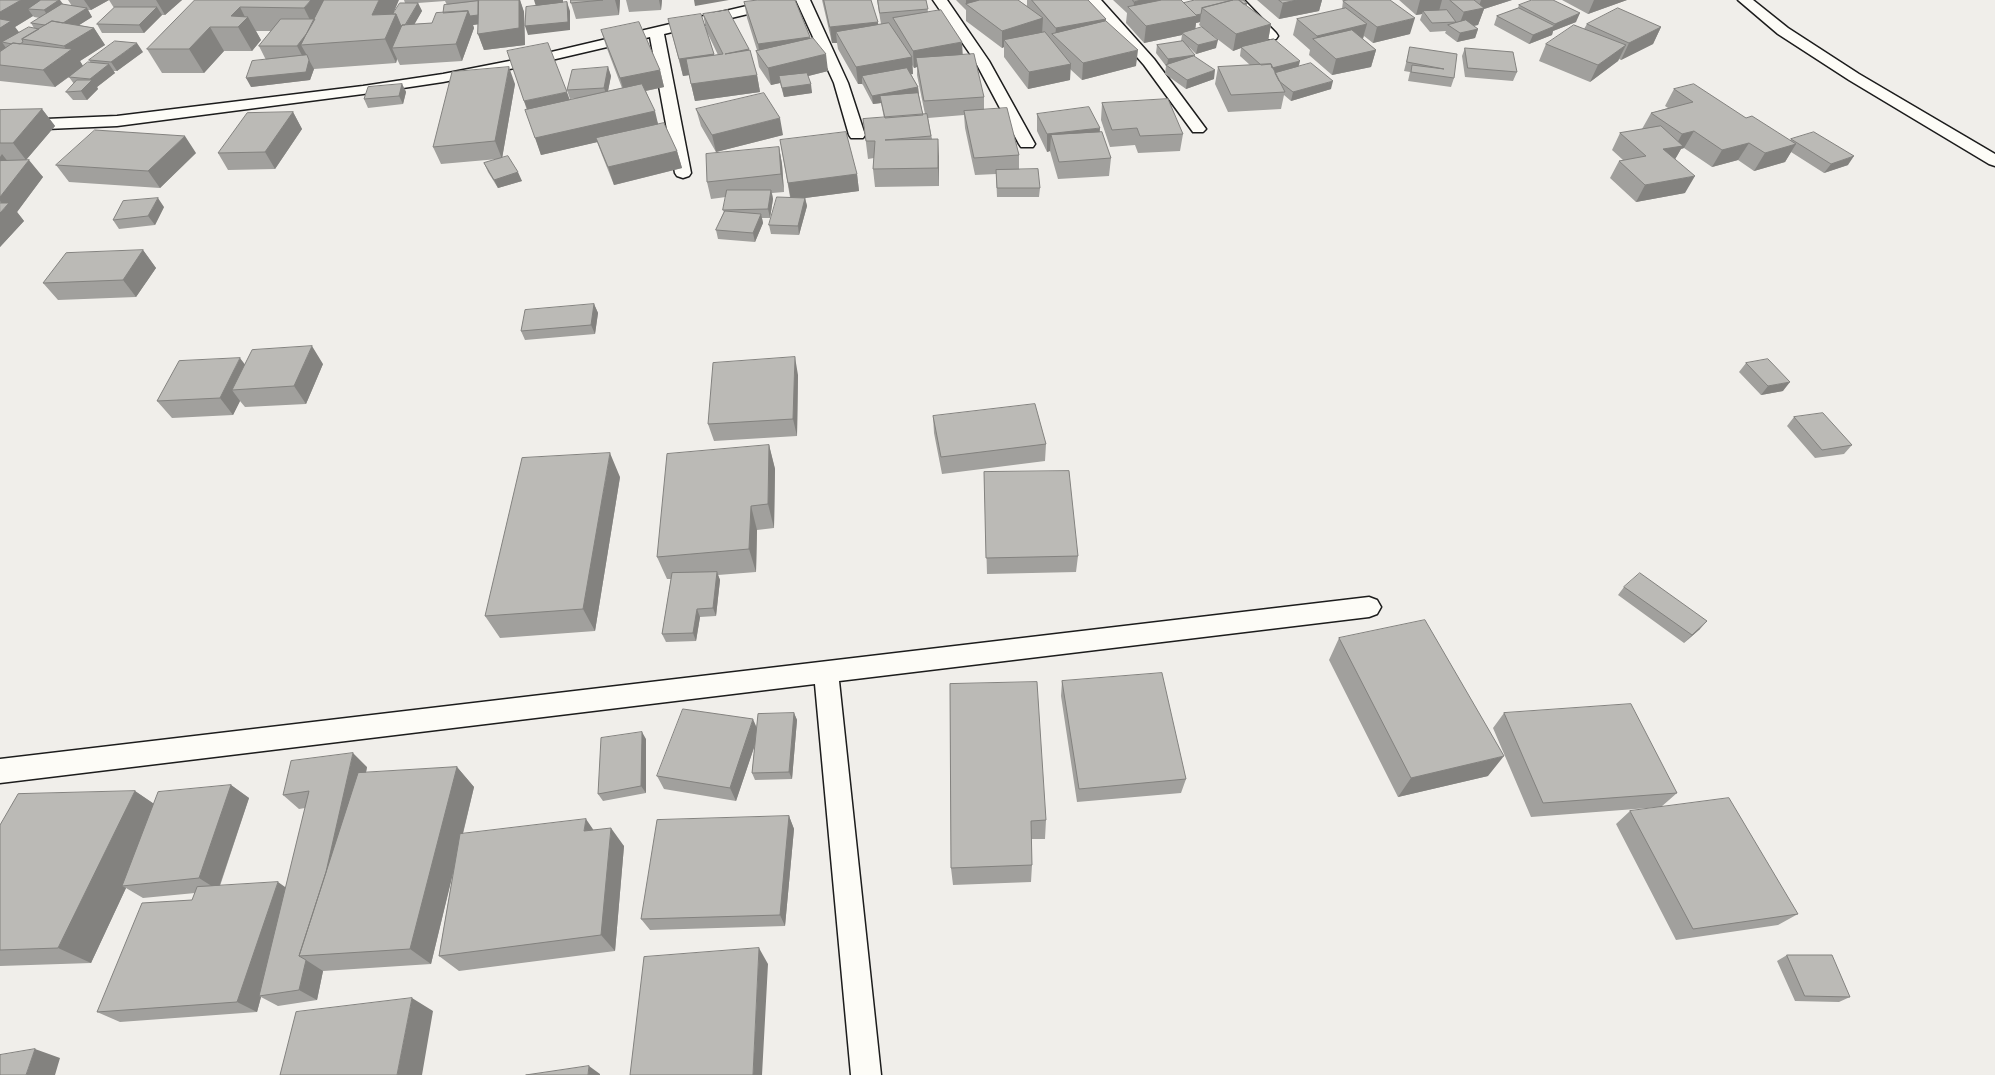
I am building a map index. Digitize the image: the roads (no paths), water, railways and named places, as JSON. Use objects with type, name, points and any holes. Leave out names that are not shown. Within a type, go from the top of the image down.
[{"type":"street","points":[[0,120],[46,124],[117,121],[363,90],[444,78],[501,67],[788,0]]},
{"type":"street","points":[[803,0],[841,83],[857,135]]},
{"type":"street","points":[[940,0],[982,60],[1027,144]]},
{"type":"street","points":[[1094,0],[1149,62],[1198,129]]},
{"type":"street","points":[[1236,0],[1271,36]]},
{"type":"street","points":[[1746,0],[1783,31],[1854,77],[1995,161]]},
{"type":"street","points":[[656,31],[683,173]]},
{"type":"street","points":[[0,771],[826,671],[1369,608]]},
{"type":"street","points":[[826,671],[866,1075]]}]
